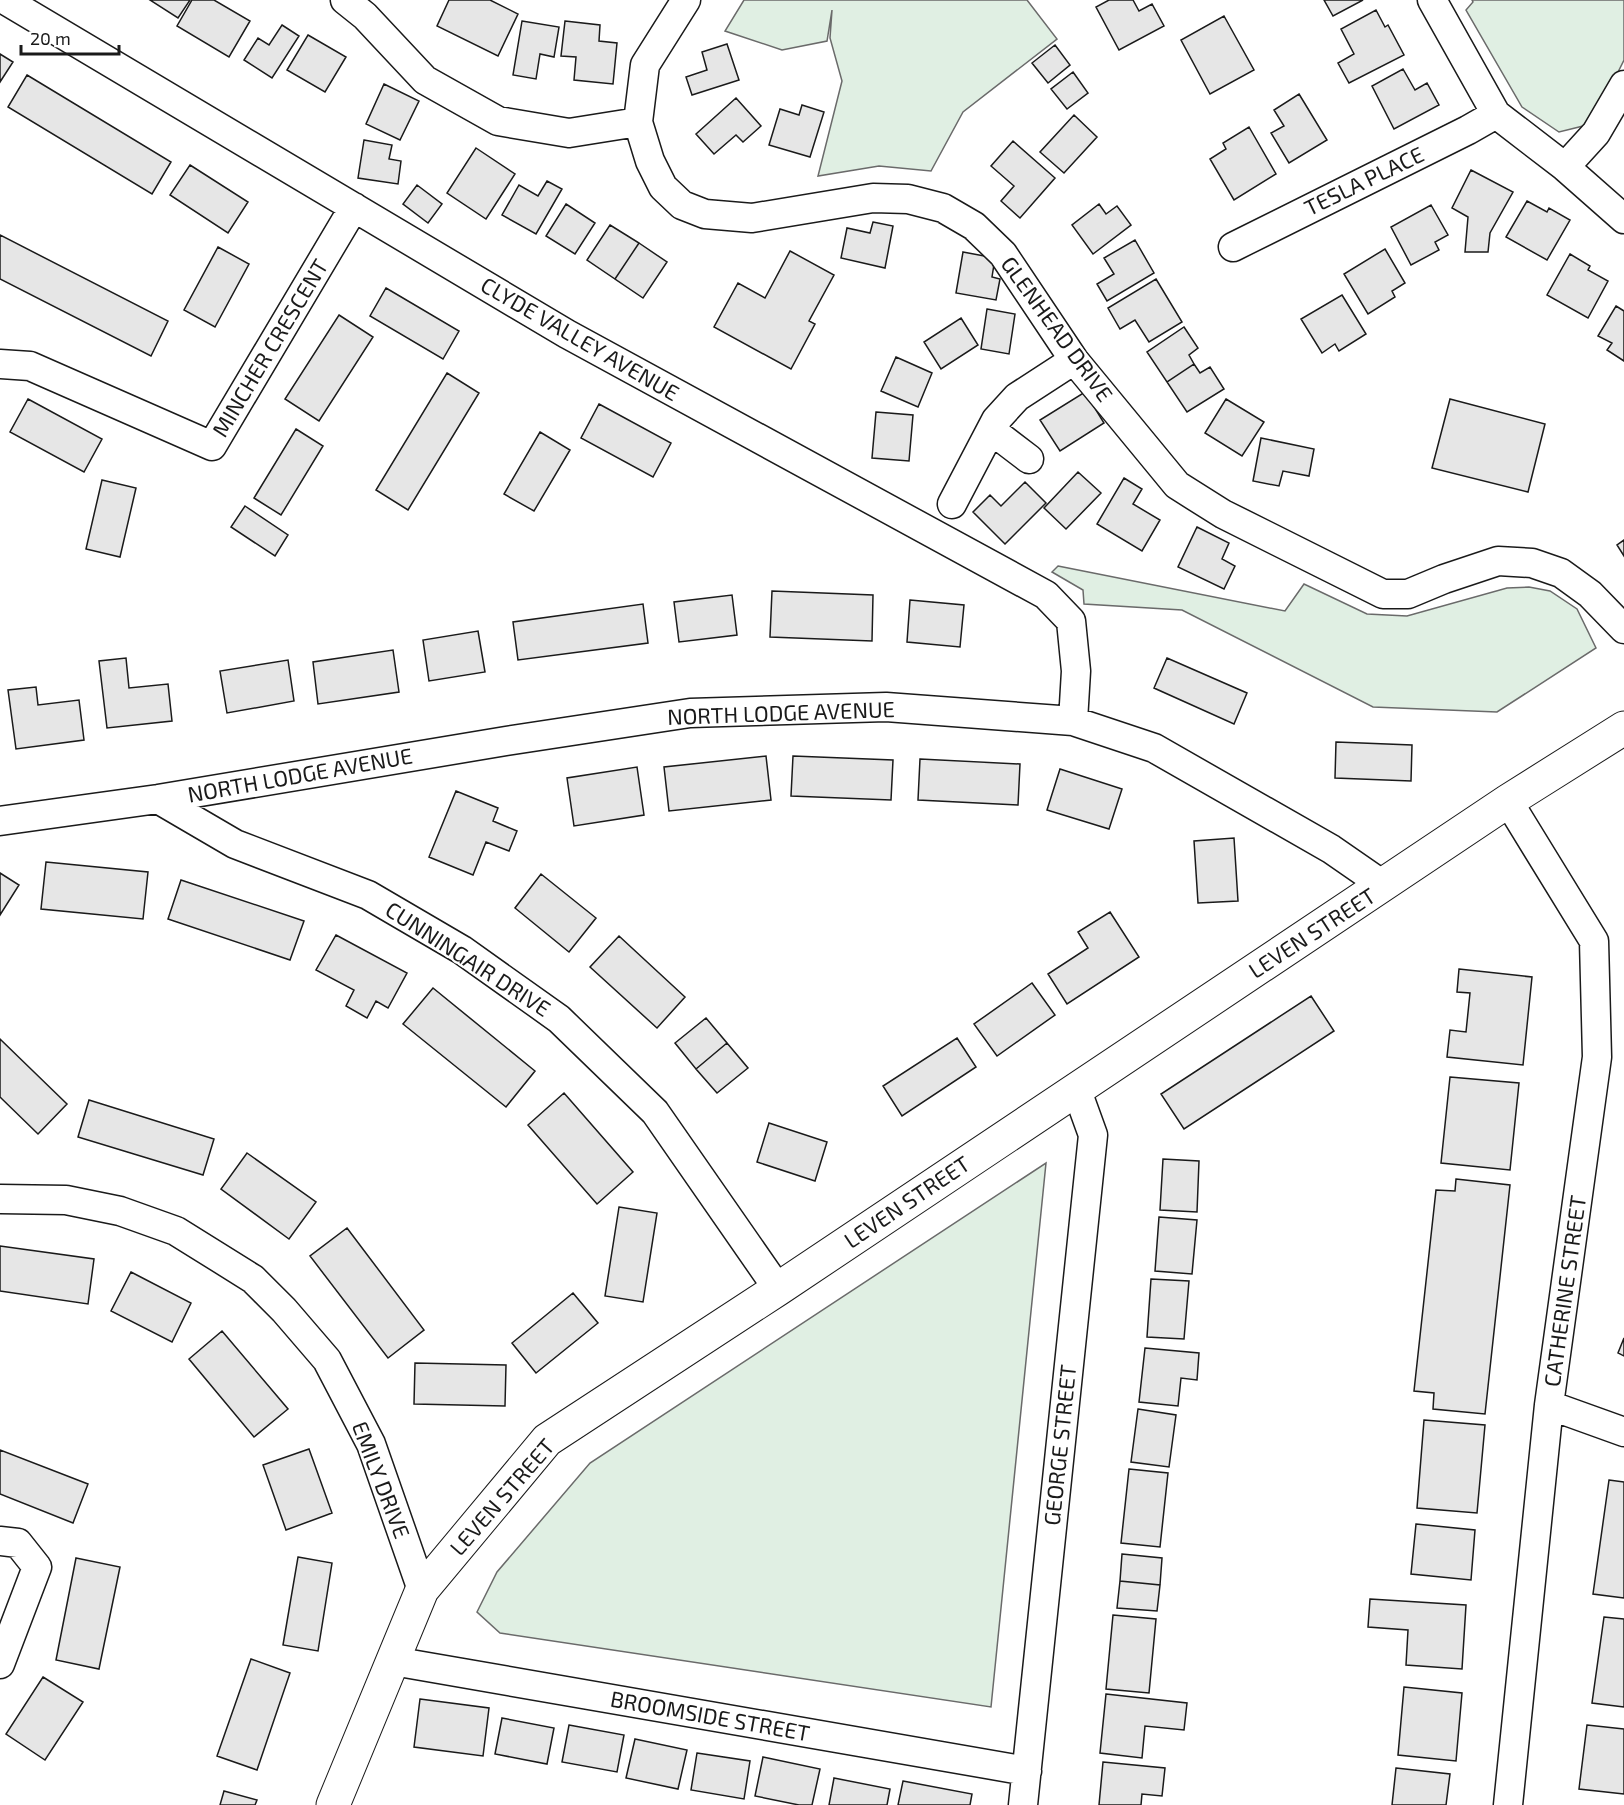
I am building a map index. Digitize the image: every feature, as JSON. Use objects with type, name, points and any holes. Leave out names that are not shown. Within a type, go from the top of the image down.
[{"type":"street","name":"CLYDE VALLEY AVENUE","points":[[5,0],[567,334],[1046,595],[1071,621],[1076,670],[1073,721]]},
{"type":"street","points":[[345,0],[365,16],[425,80],[498,121],[569,133],[638,122]]},
{"type":"street","name":"GLENHEAD DRIVE","points":[[686,0],[645,65],[638,122],[650,161],[663,187],[682,205],[705,214],[752,218],[873,198],[908,199],[943,208],[974,226],[1003,254],[1074,360],[1177,485],[1223,514],[1383,594],[1408,594],[1498,561],[1533,563],[1561,573],[1590,594],[1624,629]]},
{"type":"street","points":[[1432,0],[1496,114],[1565,167],[1624,219]]},
{"type":"street","points":[[1565,167],[1596,133],[1624,85]]},
{"type":"street","name":"TESLA PLACE","points":[[1233,247],[1496,114]]},
{"type":"street","name":"MINCHER CRESCENT","points":[[0,364],[30,366],[212,446],[354,207]]},
{"type":"street","points":[[952,504],[996,420],[1017,397],[1074,360]]},
{"type":"street","points":[[991,430],[1029,459]]},
{"type":"street","name":"NORTH LODGE AVENUE","points":[[0,821],[158,799],[690,713],[886,707],[1073,721],[1154,748],[1331,849],[1383,885]]},
{"type":"street","name":"LEVEN STREET","points":[[333,1805],[422,1590],[547,1440],[778,1289],[1508,801],[1624,728]]},
{"type":"street","name":"CUNNINGAIR DRIVE","points":[[158,799],[236,844],[368,895],[462,950],[559,1019],[655,1112],[778,1289]]},
{"type":"street","name":"CATHERINE STREET","points":[[1508,801],[1594,941],[1597,1057],[1549,1405],[1508,1805]]},
{"type":"street","name":"GEORGE STREET","points":[[1023,1805],[1093,1135],[1076,1088]]},
{"type":"street","name":"EMILY DRIVE","points":[[0,1199],[66,1200],[120,1211],[176,1231],[253,1278],[327,1360],[371,1444],[422,1590]]},
{"type":"street","points":[[1549,1405],[1624,1432]]},
{"type":"street","points":[[0,1541],[18,1543],[37,1567],[0,1664]]},
{"type":"street","name":"BROOMSIDE STREET","points":[[393,1661],[1027,1770]]},
{"type":"green space","points":[[744,0],[1027,0],[1057,39],[963,112],[931,171],[879,166],[818,176],[842,81],[830,38],[832,10],[827,41],[782,50],[725,31]]},
{"type":"green space","points":[[1472,0],[1624,0],[1624,60],[1603,102],[1583,126],[1559,132],[1522,107],[1466,10],[1473,2]]},
{"type":"green space","points":[[1058,566],[1285,611],[1304,584],[1367,614],[1407,616],[1507,588],[1529,587],[1550,591],[1577,609],[1596,648],[1497,712],[1373,707],[1182,610],[1084,604],[1083,590],[1052,572]]},
{"type":"green space","points":[[1046,1163],[991,1707],[500,1633],[477,1612],[497,1572],[590,1463]]},
{"type":"building","points":[[150,0],[190,0],[178,18]]},
{"type":"building","points":[[192,0],[214,0],[250,21],[229,57],[177,26]]},
{"type":"building","points":[[449,0],[490,0],[518,14],[498,56],[437,26]]},
{"type":"building","points":[[1109,0],[1133,0],[1139,11],[1152,4],[1164,26],[1119,50],[1096,7]]},
{"type":"building","points":[[1324,0],[1363,0],[1333,16]]},
{"type":"building","points":[[1376,10],[1385,27],[1388,25],[1404,55],[1349,83],[1338,63],[1354,54],[1341,29]]},
{"type":"building","points":[[1224,16],[1254,70],[1210,94],[1181,40]]},
{"type":"building","points":[[522,21],[559,27],[554,57],[540,54],[536,79],[513,75]]},
{"type":"building","points":[[565,21],[600,25],[599,41],[617,43],[613,84],[574,80],[576,57],[561,56]]},
{"type":"building","points":[[282,25],[299,36],[272,78],[244,60],[258,38],[269,45]]},
{"type":"building","points":[[308,35],[346,57],[325,92],[287,70]]},
{"type":"building","points":[[727,44],[739,80],[692,95],[686,77],[707,70],[702,52]]},
{"type":"building","points":[[1055,45],[1070,65],[1048,83],[1032,63]]},
{"type":"building","points":[[0,54],[13,62],[0,82]]},
{"type":"building","points":[[1403,69],[1415,90],[1427,83],[1439,105],[1394,129],[1372,86]]},
{"type":"building","points":[[1073,72],[1088,93],[1067,109],[1051,89]]},
{"type":"building","points":[[27,75],[171,162],[152,194],[8,107]]},
{"type":"building","points":[[384,84],[419,101],[400,140],[366,124]]},
{"type":"building","points":[[1299,94],[1327,140],[1289,163],[1271,133],[1284,126],[1274,110]]},
{"type":"building","points":[[736,98],[761,126],[743,142],[736,135],[714,154],[696,134]]},
{"type":"building","points":[[802,105],[824,112],[810,157],[769,145],[780,109],[799,115]]},
{"type":"building","points":[[1074,115],[1097,137],[1064,173],[1040,152]]},
{"type":"building","points":[[1249,127],[1276,174],[1234,200],[1210,159],[1226,149],[1223,143]]},
{"type":"building","points":[[364,140],[392,145],[389,159],[401,161],[398,184],[358,178]]},
{"type":"building","points":[[1013,141],[1055,178],[1020,218],[1001,201],[1014,186],[991,166]]},
{"type":"building","points":[[476,148],[515,174],[486,219],[447,193]]},
{"type":"building","points":[[190,165],[248,202],[228,233],[170,195]]},
{"type":"building","points":[[1471,170],[1513,192],[1490,233],[1488,252],[1465,252],[1468,217],[1452,208]]},
{"type":"building","points":[[547,181],[562,189],[536,234],[502,215],[519,185],[538,196]]},
{"type":"building","points":[[417,185],[442,204],[428,223],[403,204]]},
{"type":"building","points":[[1527,201],[1547,212],[1549,208],[1570,220],[1547,260],[1506,237]]},
{"type":"building","points":[[566,204],[595,223],[575,254],[546,236]]},
{"type":"building","points":[[1099,204],[1106,214],[1117,206],[1131,225],[1093,254],[1072,225]]},
{"type":"building","points":[[1431,205],[1448,235],[1435,242],[1439,250],[1411,265],[1391,227]]},
{"type":"building","points":[[873,222],[893,226],[885,268],[841,258],[847,228],[870,233]]},
{"type":"building","points":[[610,225],[639,243],[615,279],[587,260]]},
{"type":"building","points":[[0,235],[168,321],[151,356],[0,279]]},
{"type":"building","points":[[1135,240],[1154,273],[1107,301],[1097,284],[1114,274],[1104,258]]},
{"type":"building","points":[[639,243],[667,262],[643,298],[615,279]]},
{"type":"building","points":[[218,247],[249,264],[215,327],[184,310]]},
{"type":"building","points":[[1385,249],[1405,283],[1392,291],[1395,297],[1368,314],[1344,274]]},
{"type":"building","points":[[790,251],[834,275],[809,321],[815,324],[791,369],[714,327],[738,283],[765,298]]},
{"type":"building","points":[[963,252],[995,258],[992,277],[1000,279],[996,300],[956,293]]},
{"type":"building","points":[[1570,254],[1590,266],[1588,270],[1608,281],[1588,318],[1547,295]]},
{"type":"building","points":[[1156,279],[1182,322],[1149,342],[1135,320],[1120,329],[1108,308]]},
{"type":"building","points":[[386,288],[459,331],[443,359],[370,316]]},
{"type":"building","points":[[1342,295],[1366,334],[1339,351],[1335,344],[1322,353],[1301,319]]},
{"type":"building","points":[[1616,306],[1624,311],[1624,361],[1607,350],[1612,343],[1598,336]]},
{"type":"building","points":[[987,309],[1015,314],[1009,354],[981,349]]},
{"type":"building","points":[[339,315],[373,337],[319,421],[285,399]]},
{"type":"building","points":[[961,318],[978,345],[941,369],[924,342]]},
{"type":"building","points":[[1184,327],[1198,348],[1189,355],[1194,364],[1167,382],[1147,352]]},
{"type":"building","points":[[896,357],[932,373],[918,407],[881,391]]},
{"type":"building","points":[[1194,364],[1200,373],[1210,367],[1224,389],[1187,412],[1167,382]]},
{"type":"building","points":[[447,373],[479,393],[408,510],[376,490]]},
{"type":"building","points":[[1085,392],[1104,423],[1060,451],[1040,420]]},
{"type":"building","points":[[28,399],[102,439],[84,472],[10,432]]},
{"type":"building","points":[[1226,399],[1264,422],[1242,456],[1205,433]]},
{"type":"building","points":[[1450,399],[1545,424],[1528,492],[1432,468]]},
{"type":"building","points":[[599,404],[671,443],[653,477],[581,438]]},
{"type":"building","points":[[876,412],[913,415],[909,461],[872,458]]},
{"type":"building","points":[[296,429],[323,446],[281,515],[254,498]]},
{"type":"building","points":[[540,432],[570,450],[534,511],[504,494]]},
{"type":"building","points":[[1261,438],[1314,449],[1309,476],[1283,471],[1279,486],[1253,481]]},
{"type":"building","points":[[1078,472],[1101,493],[1066,529],[1044,508]]},
{"type":"building","points":[[1124,478],[1142,489],[1133,504],[1160,520],[1142,551],[1097,524]]},
{"type":"building","points":[[102,480],[136,488],[120,557],[86,549]]},
{"type":"building","points":[[1025,482],[1046,503],[1005,544],[973,512],[990,495],[1001,506]]},
{"type":"building","points":[[245,506],[288,535],[275,556],[231,527]]},
{"type":"building","points":[[1197,527],[1229,543],[1222,559],[1235,566],[1224,589],[1178,567]]},
{"type":"building","points":[[1624,540],[1624,556],[1617,545]]},
{"type":"building","points":[[772,591],[873,595],[872,641],[770,637]]},
{"type":"building","points":[[732,595],[737,635],[679,642],[674,602]]},
{"type":"building","points":[[910,600],[964,605],[960,647],[907,642]]},
{"type":"building","points":[[643,604],[648,643],[518,660],[513,622]]},
{"type":"building","points":[[478,631],[485,672],[429,681],[423,640]]},
{"type":"building","points":[[393,650],[399,692],[318,704],[313,662]]},
{"type":"building","points":[[126,658],[129,688],[168,684],[172,721],[107,728],[99,661]]},
{"type":"building","points":[[1167,658],[1247,693],[1234,724],[1154,688]]},
{"type":"building","points":[[288,660],[294,701],[227,713],[220,671]]},
{"type":"building","points":[[36,687],[38,705],[79,700],[84,740],[16,749],[8,690]]},
{"type":"building","points":[[1336,742],[1412,745],[1411,781],[1335,778]]},
{"type":"building","points":[[766,756],[771,800],[669,811],[664,767]]},
{"type":"building","points":[[793,756],[893,760],[891,800],[791,796]]},
{"type":"building","points":[[920,759],[1020,764],[1018,805],[918,800]]},
{"type":"building","points":[[637,767],[644,815],[574,826],[567,778]]},
{"type":"building","points":[[1060,769],[1122,789],[1109,829],[1047,810]]},
{"type":"building","points":[[456,791],[498,808],[493,821],[517,831],[509,851],[486,842],[473,875],[429,857]]},
{"type":"building","points":[[1234,838],[1238,901],[1198,903],[1194,841]]},
{"type":"building","points":[[46,862],[148,872],[143,919],[41,909]]},
{"type":"building","points":[[0,873],[19,885],[0,915]]},
{"type":"building","points":[[541,874],[596,918],[569,952],[515,908]]},
{"type":"building","points":[[181,880],[304,921],[290,960],[168,919]]},
{"type":"building","points":[[1110,912],[1139,957],[1067,1004],[1048,974],[1088,948],[1078,932]]},
{"type":"building","points":[[336,935],[407,973],[388,1008],[376,1001],[367,1018],[346,1006],[354,990],[316,970]]},
{"type":"building","points":[[619,936],[685,997],[657,1028],[590,967]]},
{"type":"building","points":[[1459,969],[1532,977],[1523,1065],[1447,1057],[1450,1030],[1466,1032],[1470,993],[1457,992]]},
{"type":"building","points":[[1032,983],[1055,1015],[997,1056],[974,1024]]},
{"type":"building","points":[[433,988],[535,1071],[506,1107],[403,1024]]},
{"type":"building","points":[[1311,996],[1334,1031],[1184,1129],[1161,1094]]},
{"type":"building","points":[[706,1018],[727,1043],[696,1069],[675,1043]]},
{"type":"building","points":[[957,1038],[976,1067],[902,1116],[883,1086]]},
{"type":"building","points":[[0,1039],[67,1104],[38,1134],[0,1097]]},
{"type":"building","points":[[727,1043],[748,1068],[717,1093],[696,1069]]},
{"type":"building","points":[[1450,1077],[1519,1083],[1510,1170],[1441,1163]]},
{"type":"building","points":[[564,1093],[633,1172],[597,1204],[528,1125]]},
{"type":"building","points":[[89,1100],[214,1139],[203,1175],[78,1137]]},
{"type":"building","points":[[769,1123],[827,1142],[815,1181],[757,1162]]},
{"type":"building","points":[[247,1153],[316,1202],[289,1239],[221,1189]]},
{"type":"building","points":[[1163,1159],[1199,1161],[1197,1212],[1160,1210]]},
{"type":"building","points":[[1456,1179],[1510,1185],[1485,1414],[1433,1409],[1434,1393],[1414,1391],[1436,1190],[1455,1191]]},
{"type":"building","points":[[619,1207],[657,1213],[643,1302],[605,1296]]},
{"type":"building","points":[[1159,1217],[1197,1220],[1192,1274],[1155,1271]]},
{"type":"building","points":[[347,1228],[424,1330],[388,1358],[310,1256]]},
{"type":"building","points":[[0,1246],[94,1259],[88,1304],[0,1291]]},
{"type":"building","points":[[131,1272],[191,1303],[172,1342],[111,1311]]},
{"type":"building","points":[[1151,1279],[1189,1281],[1184,1339],[1147,1337]]},
{"type":"building","points":[[573,1293],[598,1323],[536,1373],[512,1343]]},
{"type":"building","points":[[222,1331],[288,1409],[254,1437],[189,1359]]},
{"type":"building","points":[[1624,1338],[1624,1356],[1618,1353]]},
{"type":"building","points":[[1145,1348],[1199,1353],[1197,1380],[1181,1378],[1178,1406],[1139,1402]]},
{"type":"building","points":[[415,1363],[506,1365],[505,1406],[414,1404]]},
{"type":"building","points":[[1138,1409],[1176,1415],[1169,1467],[1131,1462]]},
{"type":"building","points":[[1424,1420],[1485,1425],[1477,1513],[1417,1508]]},
{"type":"building","points":[[309,1449],[332,1513],[286,1530],[263,1465]]},
{"type":"building","points":[[0,1450],[88,1484],[73,1523],[0,1494]]},
{"type":"building","points":[[1129,1469],[1168,1473],[1160,1547],[1121,1543]]},
{"type":"building","points":[[1609,1480],[1624,1482],[1624,1598],[1593,1594]]},
{"type":"building","points":[[1416,1524],[1475,1530],[1471,1580],[1411,1574]]},
{"type":"building","points":[[1122,1554],[1162,1558],[1160,1585],[1120,1581]]},
{"type":"building","points":[[298,1557],[332,1563],[318,1651],[283,1645]]},
{"type":"building","points":[[76,1558],[120,1567],[99,1669],[56,1660]]},
{"type":"building","points":[[1120,1581],[1160,1585],[1157,1611],[1117,1608]]},
{"type":"building","points":[[1370,1599],[1466,1605],[1462,1669],[1406,1665],[1408,1630],[1368,1627]]},
{"type":"building","points":[[1113,1615],[1156,1619],[1149,1693],[1106,1689]]},
{"type":"building","points":[[1604,1617],[1624,1619],[1624,1707],[1592,1703]]},
{"type":"building","points":[[251,1659],[290,1673],[257,1770],[217,1756]]},
{"type":"building","points":[[43,1677],[83,1702],[45,1760],[6,1734]]},
{"type":"building","points":[[1404,1687],[1462,1693],[1456,1761],[1398,1755]]},
{"type":"building","points":[[1106,1694],[1187,1703],[1184,1730],[1145,1726],[1142,1758],[1100,1753]]},
{"type":"building","points":[[420,1699],[489,1708],[483,1756],[414,1747]]},
{"type":"building","points":[[502,1718],[554,1728],[547,1764],[495,1754]]},
{"type":"building","points":[[569,1725],[624,1735],[617,1772],[562,1762]]},
{"type":"building","points":[[1587,1725],[1624,1729],[1624,1794],[1579,1789]]},
{"type":"building","points":[[635,1739],[687,1750],[678,1789],[626,1778]]},
{"type":"building","points":[[697,1753],[750,1761],[744,1799],[691,1790]]},
{"type":"building","points":[[763,1757],[820,1769],[812,1805],[799,1805],[755,1796]]},
{"type":"building","points":[[1103,1762],[1165,1768],[1162,1796],[1142,1794],[1141,1805],[1099,1805]]},
{"type":"building","points":[[1396,1768],[1450,1774],[1446,1805],[1392,1805]]},
{"type":"building","points":[[834,1778],[890,1789],[887,1805],[829,1805]]},
{"type":"building","points":[[903,1781],[972,1794],[970,1805],[898,1805]]},
{"type":"building","points":[[224,1791],[257,1800],[255,1805],[220,1805]]}]
